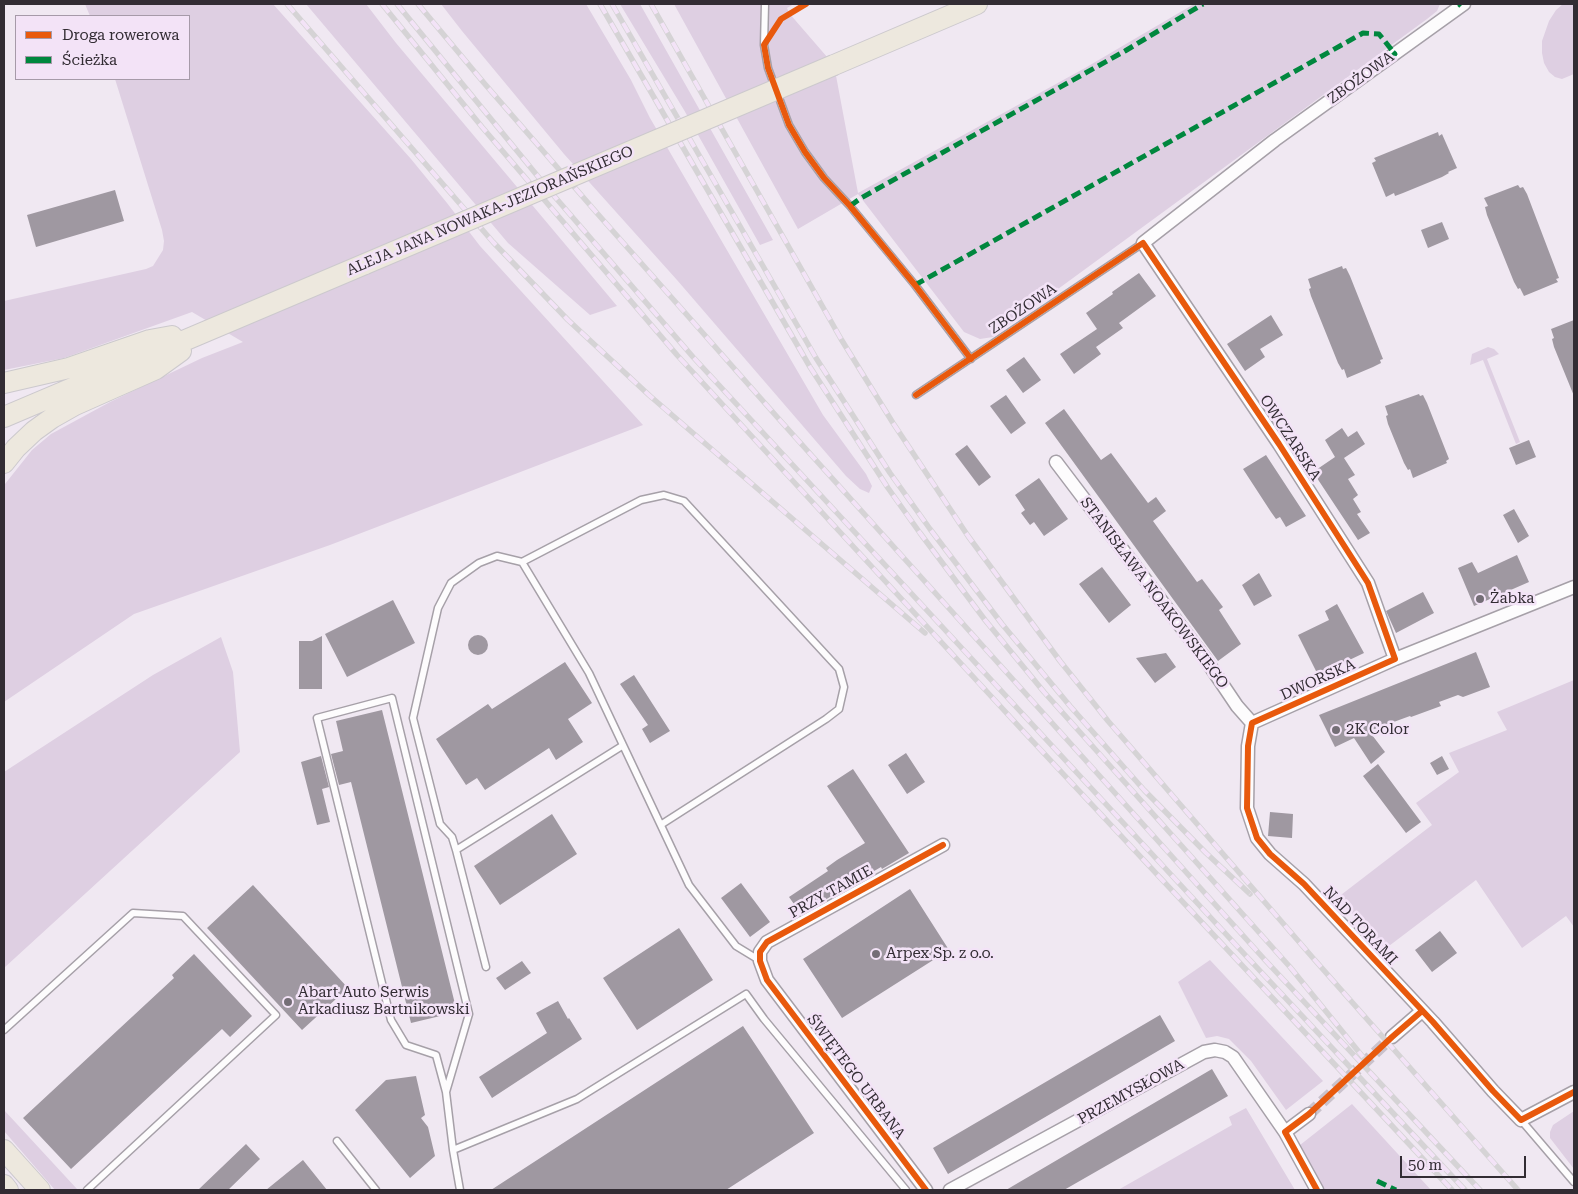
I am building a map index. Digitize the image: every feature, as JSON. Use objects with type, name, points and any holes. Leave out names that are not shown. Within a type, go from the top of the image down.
[{"type":"main road","name":"ALEJA JANA NOWAKA-JEZIORAŃSKIEGO","points":[[5,418],[977,4]]},
{"type":"main road","points":[[4,383],[69,368],[150,340],[211,329]]},
{"type":"main road","points":[[4,463],[16,448],[34,431],[52,418],[75,405],[156,369],[211,329]]},
{"type":"main road","points":[[4,1150],[40,1190]]},
{"type":"main road","points":[[4,1185],[8,1190]]},
{"type":"street","name":"ZBOŻOWA","points":[[1143,242],[1282,135],[1464,4]]},
{"type":"street","name":"OWCZARSKA","points":[[1143,242],[1279,444],[1368,583],[1395,659]]},
{"type":"street","name":"STANISŁAWA NOAKOWSKIEGO","points":[[1056,462],[1204,657],[1237,706],[1252,723]]},
{"type":"street","name":"DWORSKA","points":[[1252,723],[1395,659],[1574,587]]},
{"type":"street","name":"NAD TORAMI","points":[[1252,723],[1248,746],[1248,808],[1257,838],[1270,854],[1304,884],[1521,1120]]},
{"type":"street","name":"PRZY TAMIE","points":[[760,961],[760,952],[767,942],[943,845]]},
{"type":"street","name":"ŚWIĘTEGO URBANA","points":[[760,961],[767,980],[926,1190]]},
{"type":"street","points":[[1392,1037],[1422,1011]]},
{"type":"street","name":"PRZEMYSŁOWA","points":[[950,1190],[1204,1052],[1215,1050],[1225,1052],[1233,1057],[1285,1132],[1317,1190]]},
{"type":"street","points":[[1521,1120],[1574,1092]]},
{"type":"street","points":[[1285,1132],[1309,1114]]},
{"type":"lane","points":[[765,4],[764,46],[768,68],[789,125],[805,152],[824,178],[850,206],[909,278],[971,359]]},
{"type":"lane","name":"ZBOŻOWA","points":[[916,395],[1143,242]]},
{"type":"lane","points":[[486,967],[456,850],[452,837],[440,824],[413,718],[438,608],[451,583],[479,563],[497,556],[522,562],[641,500],[664,496],[684,501],[839,669],[844,687],[839,709],[662,824]]},
{"type":"lane","points":[[522,562],[589,673],[622,746],[662,824],[689,885],[736,946],[760,961]]},
{"type":"lane","points":[[446,1092],[469,1014],[392,698],[317,718],[391,1020],[406,1045],[436,1055],[446,1092],[460,1190]]},
{"type":"lane","points":[[456,850],[622,746]]},
{"type":"lane","points":[[4,1030],[132,913],[182,916],[276,1015],[87,1190]]},
{"type":"lane","points":[[453,1150],[577,1099],[746,994],[764,1019],[906,1190]]},
{"type":"lane","name":"NAD TORAMI","points":[[1521,1120],[1574,1182]]},
{"type":"lane","points":[[337,1141],[376,1190]]},
{"type":"shaded area","points":[[85,4],[273,4],[411,159],[480,246],[643,425],[330,545],[134,614],[4,702],[5,484],[32,450],[51,434],[110,402],[202,358],[243,342],[192,312],[64,358],[4,370],[4,301],[146,269],[153,266],[163,250],[162,230],[115,80],[190,80],[190,15],[90,15]]},
{"type":"shaded area","points":[[306,4],[366,4],[396,43],[617,306],[590,315],[508,243]]},
{"type":"shaded area","points":[[441,4],[586,4],[631,80],[650,118],[823,415],[866,474],[872,486],[869,493],[860,489],[846,476],[677,280],[564,154]]},
{"type":"shaded area","points":[[620,4],[640,4],[773,240],[760,245],[684,110]]},
{"type":"shaded area","points":[[674,4],[794,4],[787,8],[789,13],[834,65],[858,193],[1085,68],[1194,4],[1440,4],[1437,11],[1427,19],[993,337],[980,339],[964,332],[858,194],[798,229]]},
{"type":"shaded area","points":[[1563,4],[1574,4],[1574,74],[1562,79],[1555,77],[1549,72],[1544,63],[1542,41],[1549,21],[1556,10]]},
{"type":"shaded area","points":[[1488,347],[1494,349],[1499,354],[1487,359],[1520,442],[1516,444],[1483,360],[1470,365],[1472,354]]},
{"type":"shaded area","points":[[221,637],[233,672],[240,752],[4,968],[4,772],[153,675]]},
{"type":"shaded area","points":[[1574,680],[1574,927],[1566,916],[1522,948],[1476,880],[1385,949],[1337,898],[1432,825],[1416,803],[1459,772],[1449,753],[1507,730],[1497,712]]},
{"type":"shaded area","points":[[1210,960],[1323,1081],[1286,1110],[1251,1061],[1229,1039],[1217,1036],[1206,1038],[1178,982]]},
{"type":"shaded area","points":[[1352,1104],[1431,1190],[1317,1190],[1295,1149]]},
{"type":"shaded area","points":[[1246,1108],[1295,1190],[1118,1190],[1232,1125],[1229,1117]]},
{"type":"shaded area","points":[[4,1110],[77,1189],[55,1190],[4,1131]]},
{"type":"shaded area","points":[[1574,1111],[1574,1169],[1550,1138],[1550,1132],[1553,1125]]},
{"type":"building","points":[[1438,132],[1439,136],[1442,134],[1457,168],[1442,177],[1403,193],[1395,196],[1394,193],[1386,197],[1372,163],[1376,161],[1374,158]]},
{"type":"building","points":[[1518,185],[1520,188],[1523,187],[1527,194],[1559,278],[1556,279],[1558,282],[1524,296],[1514,282],[1487,215],[1485,207],[1488,206],[1484,198]]},
{"type":"building","points":[[115,190],[124,221],[36,247],[27,215]]},
{"type":"building","points":[[1442,222],[1449,239],[1428,248],[1421,230]]},
{"type":"building","points":[[1342,266],[1343,269],[1346,268],[1350,276],[1383,359],[1380,360],[1381,363],[1347,378],[1344,369],[1342,370],[1338,363],[1311,296],[1308,279]]},
{"type":"building","points":[[1139,273],[1156,296],[1119,323],[1123,328],[1096,347],[1101,354],[1074,374],[1060,354],[1097,329],[1086,313]]},
{"type":"building","points":[[1271,315],[1283,335],[1260,349],[1265,357],[1245,371],[1227,344]]},
{"type":"building","points":[[1574,320],[1574,396],[1554,347],[1551,329]]},
{"type":"building","points":[[1024,357],[1041,380],[1023,393],[1006,370]]},
{"type":"building","points":[[1419,394],[1420,396],[1423,395],[1427,403],[1449,459],[1446,461],[1447,463],[1413,478],[1410,469],[1408,470],[1404,463],[1388,424],[1385,406]]},
{"type":"building","points":[[1006,395],[1026,423],[1011,434],[990,406]]},
{"type":"building","points":[[1064,409],[1101,460],[1111,453],[1148,503],[1156,497],[1166,511],[1153,521],[1197,582],[1202,579],[1223,607],[1219,610],[1241,644],[1218,661],[1045,423]]},
{"type":"building","points":[[1342,428],[1348,437],[1357,431],[1365,444],[1344,458],[1355,475],[1348,479],[1358,495],[1353,499],[1361,512],[1357,514],[1370,533],[1358,540],[1313,472],[1335,457],[1325,440]]},
{"type":"building","points":[[1529,440],[1536,457],[1516,465],[1509,448]]},
{"type":"building","points":[[967,445],[991,477],[979,486],[955,454]]},
{"type":"building","points":[[1266,455],[1306,516],[1286,527],[1280,517],[1276,519],[1243,469]]},
{"type":"building","points":[[1039,478],[1068,519],[1044,536],[1034,522],[1030,525],[1021,513],[1025,510],[1015,495]]},
{"type":"building","points":[[1514,509],[1529,536],[1518,543],[1503,515]]},
{"type":"building","points":[[1517,555],[1529,582],[1474,606],[1458,568],[1472,562],[1478,573]]},
{"type":"building","points":[[1102,567],[1131,605],[1109,623],[1079,584]]},
{"type":"building","points":[[1259,573],[1272,596],[1254,606],[1242,585]]},
{"type":"building","points":[[1423,592],[1434,613],[1396,633],[1386,611]]},
{"type":"building","points":[[393,600],[415,643],[347,677],[325,634]]},
{"type":"building","points":[[1337,604],[1364,653],[1318,675],[1298,635],[1329,620],[1325,611]]},
{"type":"building","points":[[478,635],[485,638],[488,645],[485,652],[478,655],[471,652],[468,645],[471,638]]},
{"type":"building","points":[[322,636],[322,689],[299,689],[299,641],[312,641]]},
{"type":"building","points":[[1476,652],[1490,687],[1463,697],[1458,695],[1439,702],[1441,706],[1369,731],[1385,752],[1371,764],[1354,738],[1335,747],[1319,715]]},
{"type":"building","points":[[1166,653],[1176,667],[1155,683],[1136,658]]},
{"type":"building","points":[[565,662],[592,703],[568,719],[583,742],[556,760],[549,748],[485,790],[477,778],[466,785],[436,739],[488,704],[492,709]]},
{"type":"building","points":[[634,675],[670,731],[650,743],[642,729],[648,725],[620,684]]},
{"type":"building","points":[[382,710],[457,1012],[411,1023],[351,782],[339,785],[331,754],[343,751],[336,721]]},
{"type":"building","points":[[906,753],[925,782],[907,794],[888,765]]},
{"type":"building","points":[[321,756],[329,787],[322,789],[330,822],[317,825],[301,762]]},
{"type":"building","points":[[1442,756],[1449,769],[1437,775],[1430,763]]},
{"type":"building","points":[[1378,764],[1421,822],[1406,833],[1363,776]]},
{"type":"building","points":[[853,769],[909,853],[882,869],[881,867],[801,914],[789,897],[828,871],[826,868],[837,860],[865,843],[827,786]]},
{"type":"building","points":[[1270,812],[1293,814],[1292,838],[1268,836]]},
{"type":"building","points":[[552,814],[577,854],[500,905],[474,866]]},
{"type":"building","points":[[741,883],[770,922],[750,937],[721,898]]},
{"type":"building","points":[[253,885],[348,988],[302,1030],[207,928]]},
{"type":"building","name":"Arpex Sp. z o.o.","points":[[910,889],[949,950],[842,1018],[803,959]]},
{"type":"building","points":[[679,928],[713,980],[637,1030],[603,978]]},
{"type":"building","points":[[1440,931],[1457,953],[1432,972],[1415,950]]},
{"type":"building","points":[[194,954],[252,1016],[230,1037],[222,1029],[71,1169],[23,1118],[174,978],[172,975]]},
{"type":"building","points":[[522,961],[531,973],[505,990],[496,978]]},
{"type":"building","points":[[558,1001],[582,1039],[492,1098],[479,1077],[547,1033],[536,1013]]},
{"type":"building","points":[[1160,1015],[1175,1041],[948,1174],[933,1148]]},
{"type":"building","points":[[743,1026],[814,1133],[726,1190],[491,1190]]},
{"type":"building","points":[[1212,1069],[1228,1096],[1064,1190],[1006,1190]]},
{"type":"building","points":[[416,1076],[425,1115],[421,1118],[428,1127],[435,1156],[410,1178],[355,1110],[386,1080]]},
{"type":"building","points":[[246,1144],[260,1159],[228,1190],[198,1190]]},
{"type":"building","points":[[303,1160],[327,1190],[266,1190]]},
{"type":"tunnel","points":[[1309,1114],[1392,1037]]},
{"type":"railway","points":[[287,4],[493,242],[568,320],[650,396],[925,633]]},
{"type":"railway","points":[[382,4],[482,127],[677,355],[1024,732],[1452,1190]]},
{"type":"railway","points":[[397,4],[549,190],[693,357],[1465,1190]]},
{"type":"railway","points":[[418,4],[596,212],[778,418],[1265,960],[1480,1190]]},
{"type":"railway","points":[[600,4],[810,367],[888,488],[920,533],[985,620],[1044,692],[1290,967],[1363,1057]]},
{"type":"railway","points":[[612,4],[816,358],[890,473],[930,529],[1002,624],[1070,706],[1144,790],[1206,853],[1250,894]]},
{"type":"railway","points":[[651,4],[841,339],[893,423],[968,536],[1060,661],[1108,721],[1313,958],[1518,1190]]},
{"type":"marked path","points":[[850,206],[861,198],[1125,51],[1203,4]]},
{"type":"marked path","points":[[915,285],[1363,33],[1379,34],[1395,54],[1393,52]]},
{"type":"marked path","points":[[1377,1181],[1396,1190]]},
{"type":"cycle path","points":[[806,4],[781,19],[764,45],[768,68],[789,125],[805,152],[824,178],[850,206],[915,285],[971,359]]},
{"type":"cycle path","points":[[916,395],[1143,243],[1279,444],[1368,583],[1395,659],[1252,723],[1248,746],[1247,808],[1257,838],[1270,854],[1304,884],[1433,1022],[1521,1120],[1574,1092]]},
{"type":"cycle path","points":[[926,1190],[767,980],[760,961],[760,952],[767,942],[943,845]]},
{"type":"cycle path","points":[[1317,1190],[1285,1132],[1309,1114],[1422,1011]]},
{"type":"place","name":"Żabka","points":[[1480,599]]},
{"type":"place","name":"2K Color","points":[[1336,730]]},
{"type":"place","name":"Arpex Sp. z o.o.","points":[[876,954]]},
{"type":"place","name":"Abart Auto Serwis Arkadiusz Bartnikowski","points":[[288,1002]]}]
